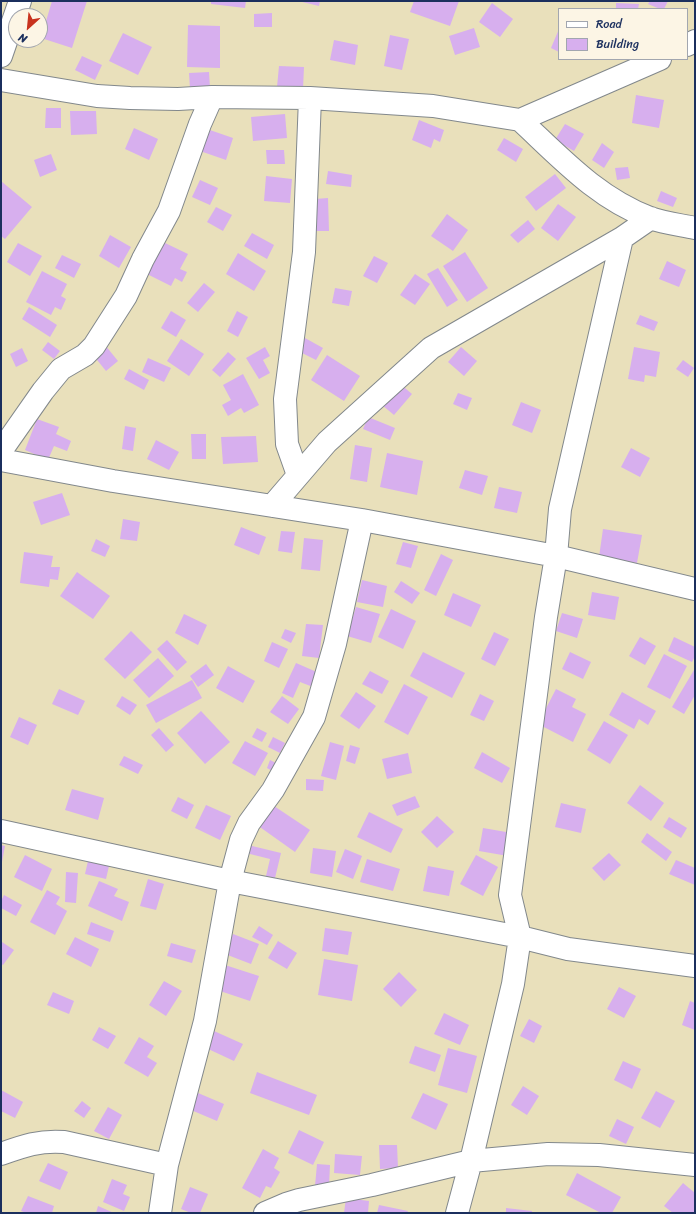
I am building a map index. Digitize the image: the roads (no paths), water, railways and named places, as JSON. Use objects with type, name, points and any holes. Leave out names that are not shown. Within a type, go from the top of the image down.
[{"type":"street","points":[[1,56],[20,1]]},
{"type":"street","points":[[1,80],[97,96],[178,99],[212,97],[310,98],[434,106],[520,120],[658,60]]},
{"type":"street","points":[[1,452],[56,374],[61,369],[86,355],[94,346],[126,296],[143,259],[169,211],[200,124],[212,97]]},
{"type":"street","points":[[298,475],[287,444],[285,399],[304,252],[310,98]]},
{"type":"street","points":[[520,120],[600,193],[651,218],[695,228]]},
{"type":"street","points":[[272,506],[337,432],[431,348],[622,238],[651,218]]},
{"type":"street","points":[[457,1213],[513,984],[520,937],[510,896],[546,617],[556,556],[560,509],[622,238]]},
{"type":"street","points":[[1,460],[113,481],[362,520],[556,556],[695,589]]},
{"type":"street","points":[[160,1213],[167,1165],[205,1021],[230,881],[241,840],[249,823],[273,790],[314,717],[335,644],[362,520]]},
{"type":"street","points":[[1,830],[230,881],[520,937],[568,949],[695,966]]},
{"type":"street","points":[[1,1154],[33,1143],[51,1141],[64,1142],[167,1165]]},
{"type":"street","points":[[265,1213],[299,1200],[372,1185],[470,1161],[548,1154],[599,1154],[695,1165]]}]
